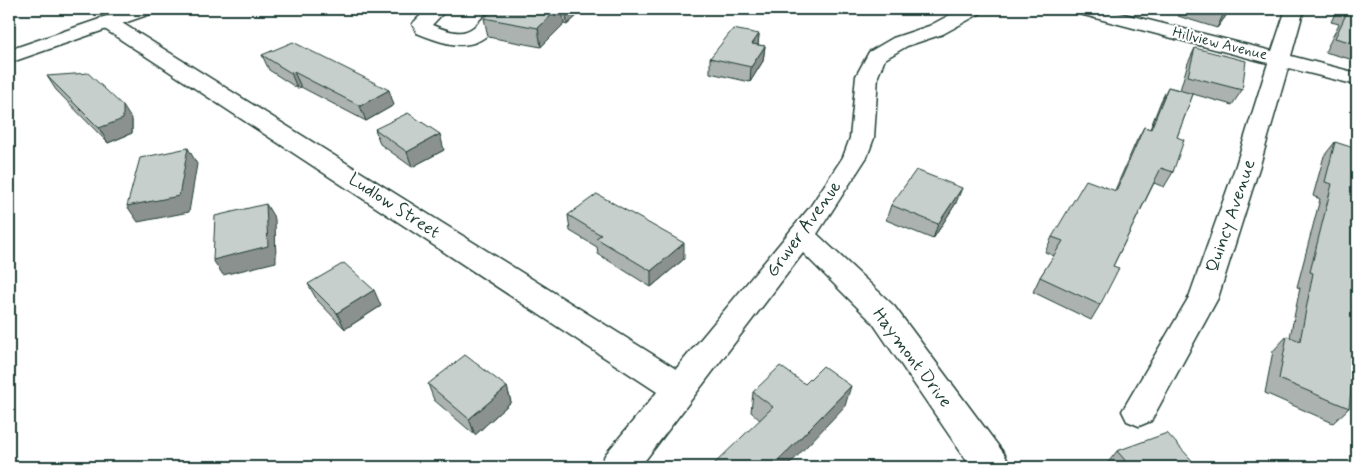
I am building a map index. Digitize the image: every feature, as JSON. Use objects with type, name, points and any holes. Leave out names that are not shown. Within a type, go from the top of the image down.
[{"type":"street","points":[[9,58],[146,9]]},
{"type":"street","points":[[438,9],[422,24],[424,29],[458,38],[471,38],[479,35],[501,9]]},
{"type":"street","name":"Gruver Avenue","points":[[618,467],[820,213],[855,157],[862,138],[867,76],[876,56],[900,42],[936,30],[974,9]]},
{"type":"street","name":"Hillview Avenue","points":[[1083,9],[1357,80]]},
{"type":"street","name":"Quincy Avenue","points":[[1139,411],[1203,298],[1248,165],[1295,9]]},
{"type":"street","name":"Ludlow Street","points":[[107,22],[680,390]]},
{"type":"street","name":"Haymont Drive","points":[[802,235],[883,314],[992,467]]},
{"type":"building","points":[[495,9],[558,9],[538,28],[484,18]]},
{"type":"building","points":[[1208,9],[1228,9],[1224,13]]},
{"type":"building","points":[[1342,9],[1357,9],[1357,44],[1335,38],[1348,10]]},
{"type":"building","points":[[733,29],[759,34],[752,44],[765,46],[751,67],[710,58]]},
{"type":"building","points":[[293,42],[389,90],[360,106],[294,72],[291,73],[262,55]]},
{"type":"building","points":[[1195,48],[1246,61],[1242,90],[1188,76]]},
{"type":"building","points":[[88,73],[123,106],[123,119],[99,128],[47,76]]},
{"type":"building","points":[[1168,87],[1193,94],[1177,137],[1184,140],[1173,172],[1161,168],[1113,266],[1119,268],[1100,305],[1040,277],[1063,241],[1052,237],[1086,180],[1116,191],[1144,127],[1151,129]]},
{"type":"building","points":[[408,113],[440,134],[407,152],[375,129]]},
{"type":"building","points":[[1335,142],[1357,149],[1357,339],[1349,408],[1279,379],[1287,336],[1300,341],[1313,273],[1310,272],[1332,184],[1325,182]]},
{"type":"building","points":[[188,148],[179,196],[127,206],[140,158]]},
{"type":"building","points":[[916,170],[962,188],[938,224],[891,205]]},
{"type":"building","points":[[597,194],[684,243],[651,271],[596,238],[601,235],[568,215]]},
{"type":"building","points":[[266,204],[268,246],[213,260],[215,216]]},
{"type":"building","points":[[344,263],[374,290],[337,313],[308,284]]},
{"type":"building","points":[[465,355],[507,387],[469,419],[428,384]]},
{"type":"building","points":[[780,366],[805,384],[823,366],[851,386],[772,467],[711,467],[773,407],[753,392]]},
{"type":"building","points":[[1167,433],[1198,467],[1131,467],[1117,451]]}]
